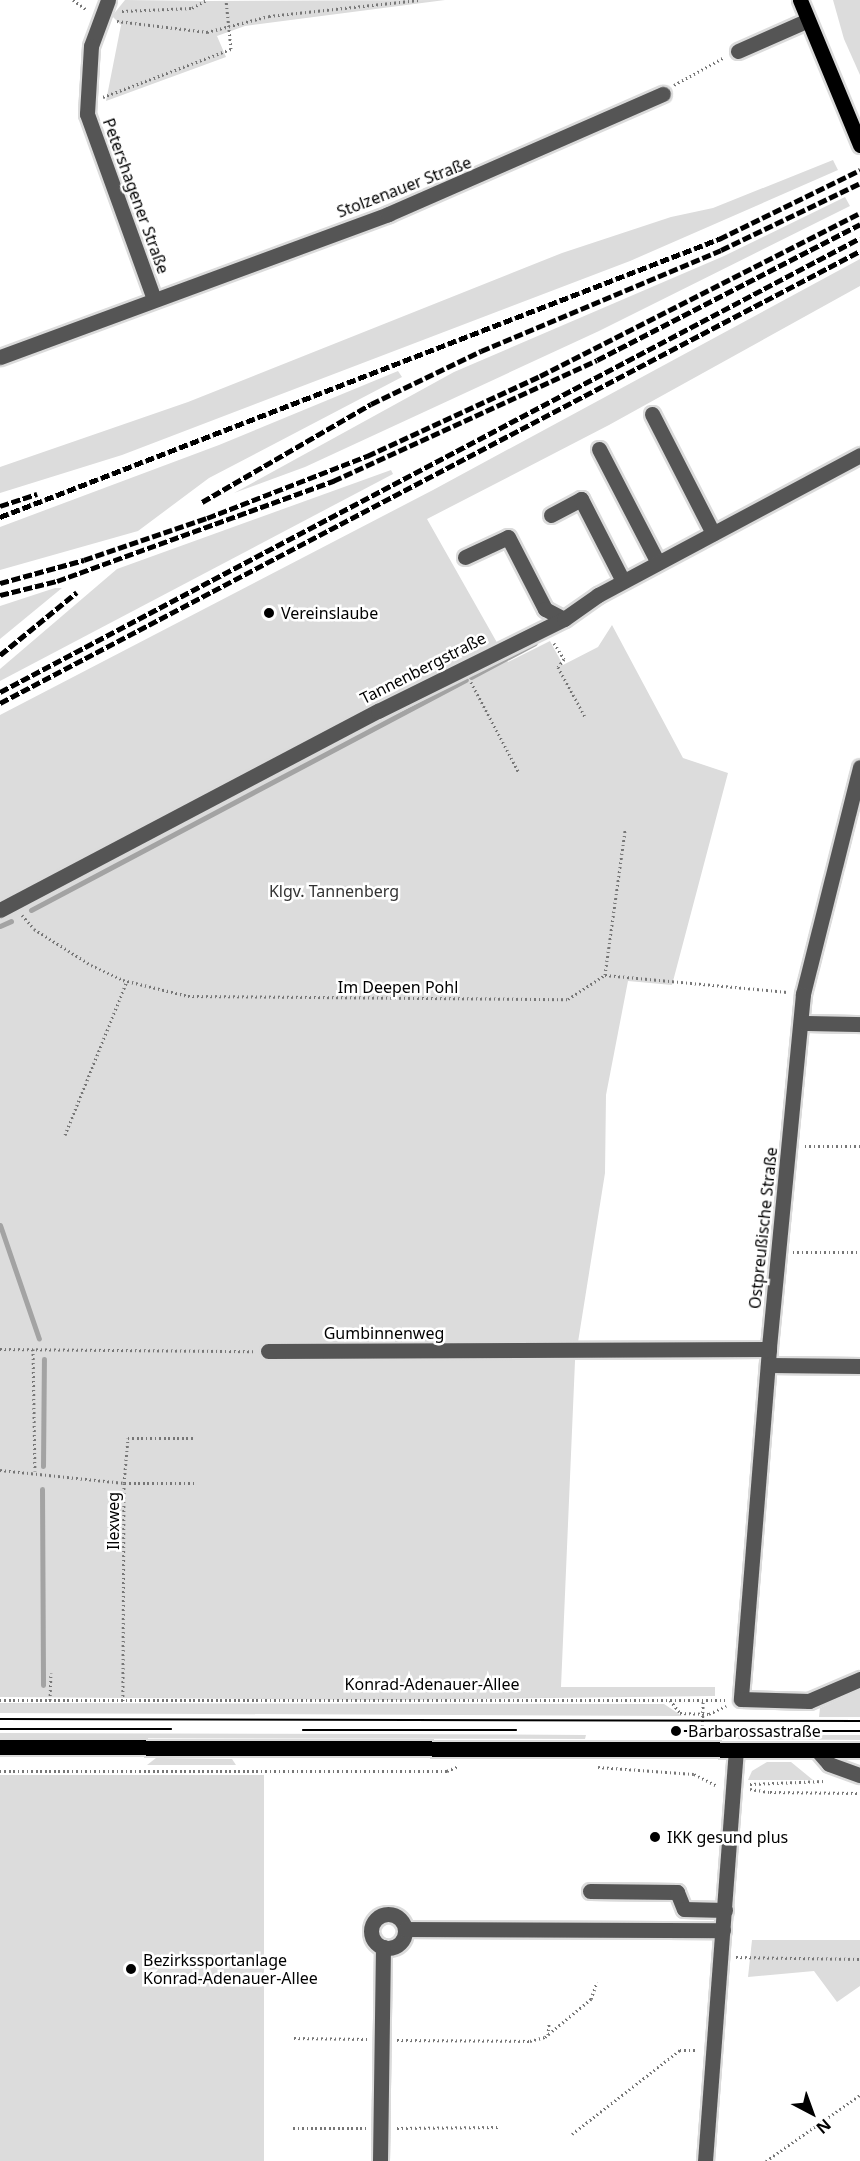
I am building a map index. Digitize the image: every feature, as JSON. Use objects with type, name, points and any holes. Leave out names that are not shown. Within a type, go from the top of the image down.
[{"type":"main road","points":[[800,0],[806,21],[860,145]]},
{"type":"main road","points":[[0,1747],[860,1750]]},
{"type":"street","name":"Petershagener Straße","points":[[105,7],[92,46],[87,103],[97,148],[154,299]]},
{"type":"street","points":[[738,51],[806,21]]},
{"type":"street","name":"Stolzenauer Straße","points":[[0,357],[388,214],[663,94]]},
{"type":"street","points":[[652,414],[713,533]]},
{"type":"street","points":[[599,449],[658,562]]},
{"type":"street","name":"Tannenbergstraße","points":[[6,907],[544,626],[564,619],[623,581],[860,455]]},
{"type":"street","points":[[551,515],[581,499],[623,581]]},
{"type":"street","points":[[465,557],[508,537],[545,609],[564,619]]},
{"type":"street","name":"Ostpreußische Straße","points":[[741,1699],[768,1357],[804,994],[860,767]]},
{"type":"street","points":[[802,1023],[860,1024]]},
{"type":"street","name":"Gumbinnenweg","points":[[268,1351],[768,1357],[860,1366]]},
{"type":"street","points":[[741,1699],[809,1701],[860,1680]]},
{"type":"street","points":[[817,1750],[829,1764],[854,1774]]},
{"type":"street","points":[[705,2161],[736,1751]]},
{"type":"street","points":[[590,1891],[677,1892],[684,1909],[725,1910]]},
{"type":"street","points":[[380,2161],[383,1947],[370,1934],[375,1918],[385,1913],[395,1915],[405,1929]]},
{"type":"street","points":[[405,1929],[723,1930]]},
{"type":"street","points":[[383,1947],[399,1944],[405,1929]]},
{"type":"path","points":[[73,0],[131,13],[192,8],[207,0]]},
{"type":"path","points":[[87,103],[231,50],[226,0]]},
{"type":"path","points":[[105,7],[140,27],[207,32],[269,16],[419,0]]},
{"type":"path","points":[[663,94],[682,77],[738,51]]},
{"type":"path","points":[[544,626],[564,659],[558,667],[585,717]]},
{"type":"path","points":[[463,668],[518,771]]},
{"type":"path","points":[[625,830],[605,975],[804,994]]},
{"type":"path","name":"Im Deepen Pohl","points":[[6,907],[34,929],[91,965],[127,981],[188,996],[568,999],[605,975]]},
{"type":"path","points":[[65,1135],[127,981]]},
{"type":"path","points":[[789,1145],[860,1146]]},
{"type":"path","points":[[779,1252],[860,1252]]},
{"type":"path","points":[[0,1349],[268,1351]]},
{"type":"path","points":[[33,1349],[35,1471]]},
{"type":"path","points":[[194,1483],[124,1483],[128,1438],[195,1438]]},
{"type":"path","name":"Ilexweg","points":[[0,1470],[35,1471],[51,1477],[124,1483],[123,1701]]},
{"type":"path","points":[[50,1700],[51,1673]]},
{"type":"path","name":"Konrad-Adenauer-Allee","points":[[0,1700],[703,1701],[741,1699]]},
{"type":"path","points":[[670,1700],[680,1713],[709,1714]]},
{"type":"path","points":[[702,1737],[703,1701]]},
{"type":"path","points":[[0,1771],[447,1771],[464,1765]]},
{"type":"path","points":[[593,1766],[620,1771],[694,1774],[717,1785],[822,1781],[854,1774]]},
{"type":"path","points":[[734,1785],[770,1792],[860,1793]]},
{"type":"path","points":[[722,1957],[860,1959]]},
{"type":"path","points":[[294,2038],[530,2041],[548,2035],[591,1999],[597,1982]]},
{"type":"path","points":[[548,2035],[549,2023]]},
{"type":"path","points":[[572,2134],[680,2050],[714,2050]]},
{"type":"path","points":[[766,2161],[860,2095]]},
{"type":"green space","points":[[125,0],[445,0],[245,26],[217,36],[226,57],[106,101],[121,25],[112,16]]},
{"type":"green space","points":[[833,0],[860,0],[860,75],[844,39]]},
{"type":"green space","points":[[833,160],[838,170],[630,261],[122,455],[0,493],[0,467],[188,402],[562,253],[671,217],[713,208]]},
{"type":"green space","points":[[845,197],[850,206],[599,331],[305,467],[234,493],[454,372],[724,256]]},
{"type":"green space","name":"Klgv. Tannenberg","points":[[860,259],[860,286],[609,425],[427,519],[508,662],[550,641],[563,665],[598,647],[612,625],[683,758],[728,773],[672,985],[628,981],[606,1095],[605,1173],[575,1361],[561,1687],[715,1687],[715,1696],[392,1700],[0,1697],[0,715],[433,490]]},
{"type":"green space","points":[[398,371],[402,377],[209,478],[138,531],[0,570],[0,527],[219,445]]},
{"type":"green space","points":[[391,470],[393,474],[0,681],[0,669],[117,569]]},
{"type":"green space","points":[[55,588],[62,588],[0,639],[0,606]]},
{"type":"green space","points":[[860,1690],[860,1717],[819,1717],[820,1708]]},
{"type":"green space","points":[[0,1703],[664,1704],[682,1716],[0,1713]]},
{"type":"green space","points":[[0,1733],[586,1735],[585,1739],[0,1738]]},
{"type":"green space","points":[[707,1735],[860,1735],[860,1740],[707,1739]]},
{"type":"green space","points":[[156,1758],[232,1759],[236,1765],[147,1765]]},
{"type":"green space","points":[[767,1762],[791,1762],[813,1780],[748,1780],[752,1771]]},
{"type":"green space","name":"Bezirkssportanlage Konrad-Adenauer-Allee","points":[[0,1775],[264,1775],[264,2161],[0,2161]]},
{"type":"green space","points":[[752,1940],[860,1940],[860,1986],[837,2002],[814,1971],[748,1977]]},
{"type":"waterway","points":[[471,677],[535,643]]},
{"type":"waterway","points":[[31,910],[466,680]]},
{"type":"waterway","points":[[0,926],[11,921]]},
{"type":"waterway","points":[[0,1225],[39,1339]]},
{"type":"waterway","points":[[43,1466],[44,1359]]},
{"type":"waterway","points":[[42,1489],[43,1685]]},
{"type":"tram line","points":[[0,1719],[860,1721]]},
{"type":"tram line","points":[[0,1729],[171,1729]]},
{"type":"tram line","points":[[303,1730],[516,1730]]},
{"type":"tram line","points":[[675,1731],[860,1731]]},
{"type":"railway","points":[[0,517],[719,239],[860,170]]},
{"type":"railway","points":[[202,502],[371,404],[481,351],[721,250],[860,183]]},
{"type":"railway","points":[[0,583],[84,560],[207,518],[367,456],[540,376],[860,213]]},
{"type":"railway","points":[[0,595],[57,581],[333,481],[597,360],[860,224]]},
{"type":"railway","points":[[0,692],[860,238]]},
{"type":"railway","points":[[0,703],[860,251]]},
{"type":"railway","points":[[0,506],[37,494]]},
{"type":"railway","points":[[0,655],[77,592]]},
{"type":"place","name":"Vereinslaube","points":[[269,613]]},
{"type":"place","name":"Barbarossastraße","points":[[676,1731]]},
{"type":"place","name":"IKK gesund plus","points":[[655,1837]]},
{"type":"place","name":"Bezirkssportanlage Konrad-Adenauer-Allee","points":[[131,1969]]}]
